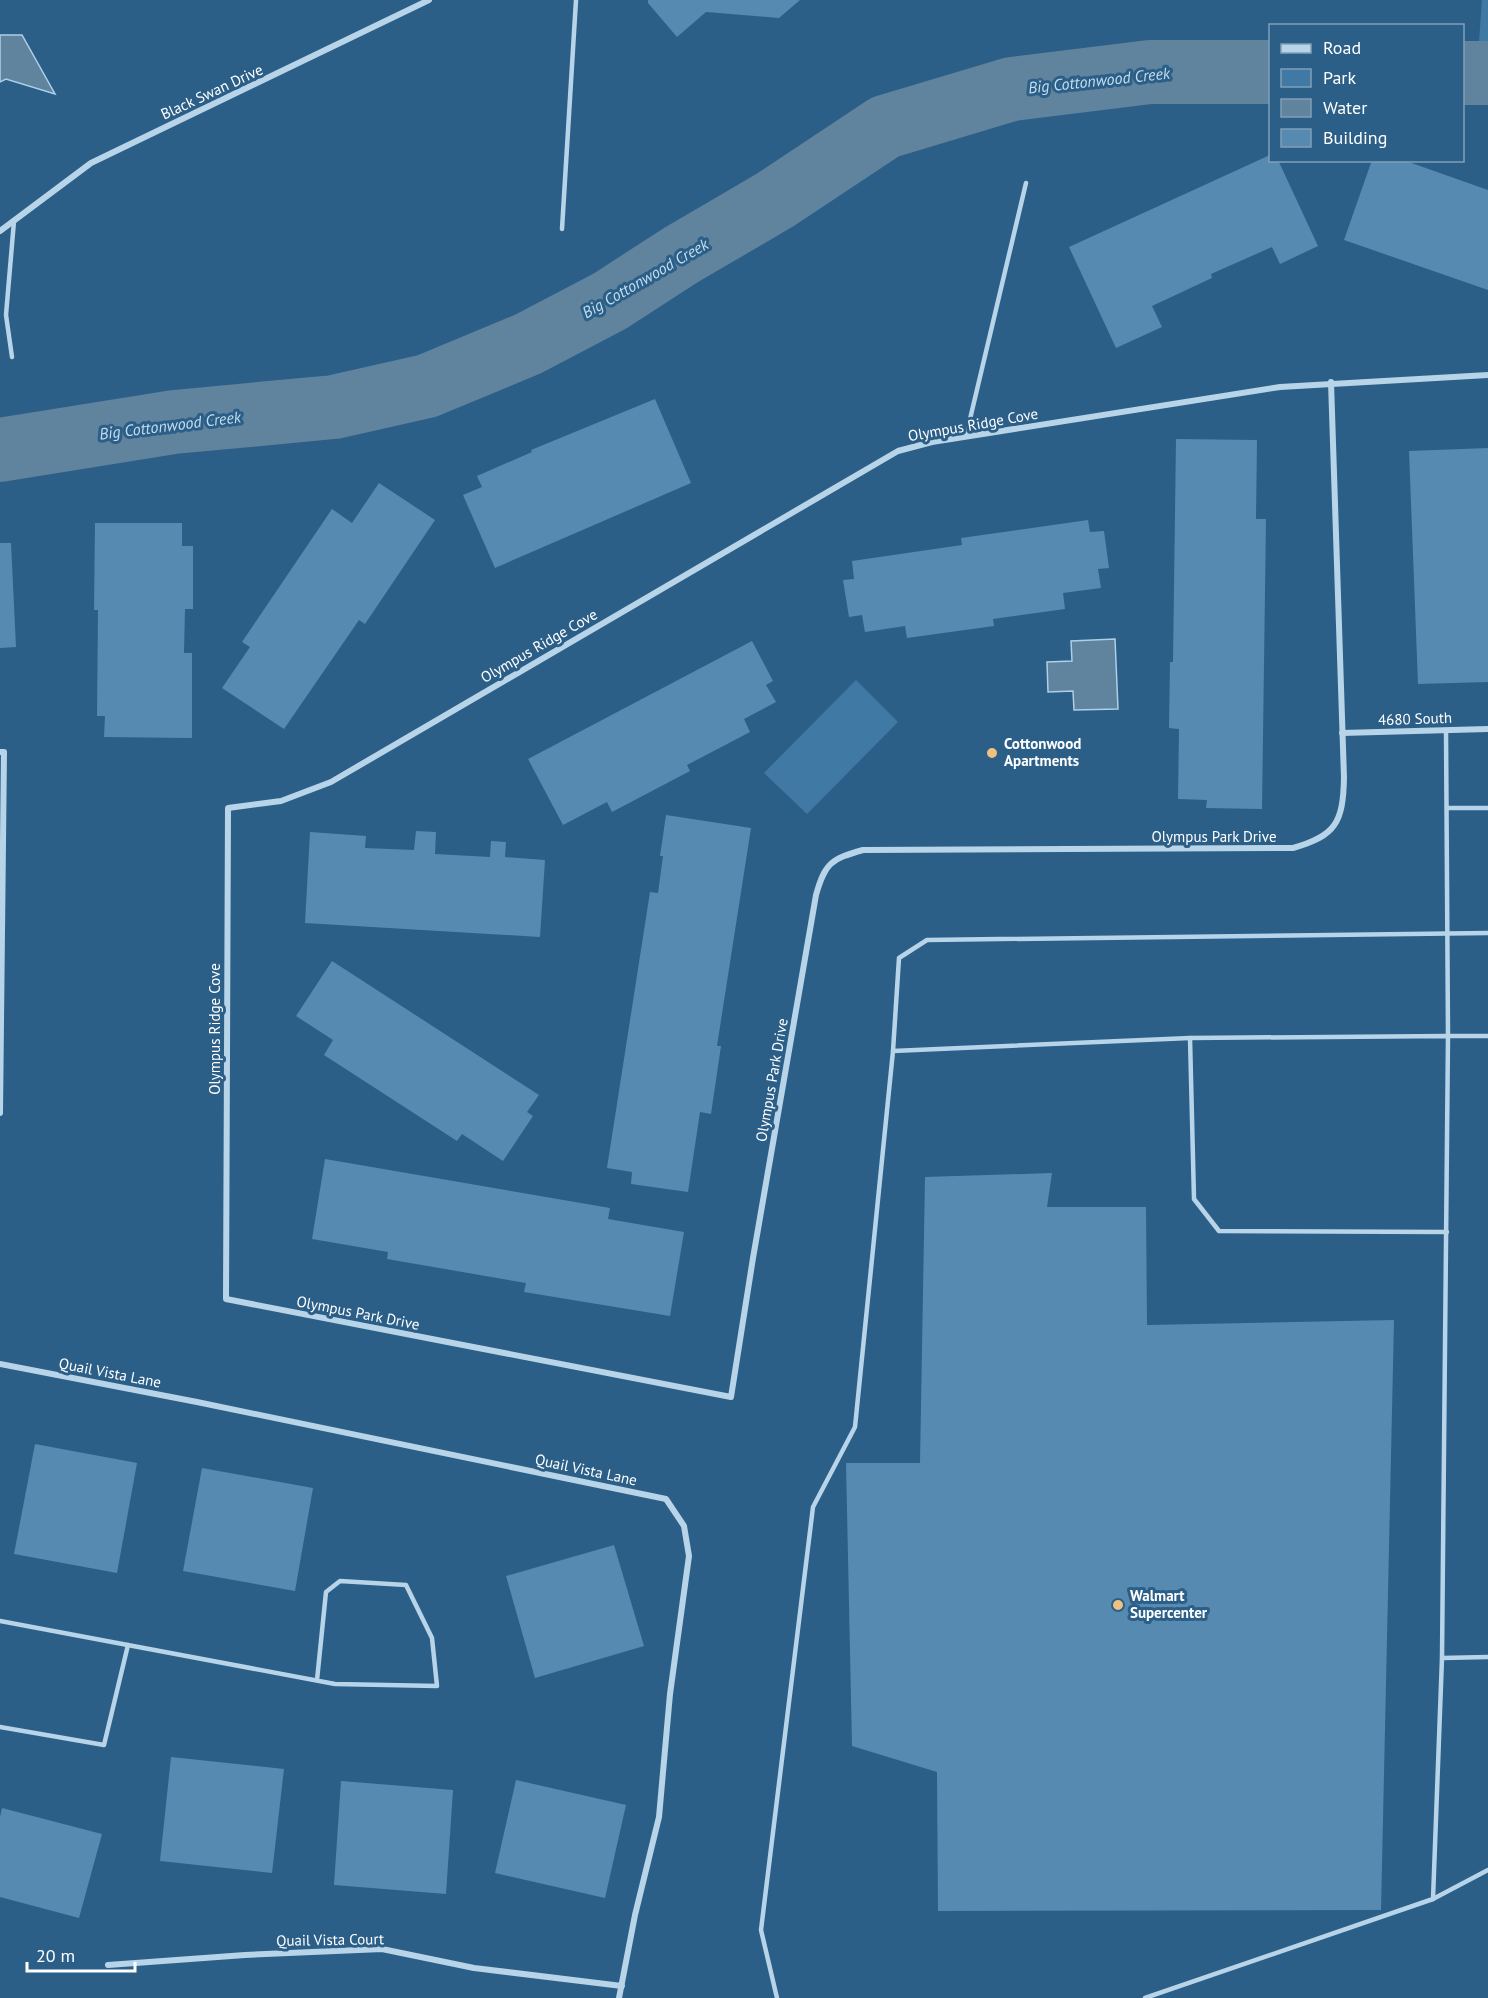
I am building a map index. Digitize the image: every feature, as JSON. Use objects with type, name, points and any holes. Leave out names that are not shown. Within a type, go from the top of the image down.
[{"type":"street","name":"Black Swan Drive","points":[[0,231],[91,163],[429,0]]},
{"type":"street","name":"Olympus Ridge Cove","points":[[226,1299],[228,808],[281,801],[331,782],[898,451],[966,436],[1280,387],[1331,382],[1488,375]]},
{"type":"street","points":[[1331,382],[1342,733]]},
{"type":"street","name":"4680 South","points":[[1342,733],[1488,729]]},
{"type":"street","name":"Olympus Park Drive","points":[[226,1299],[731,1397],[755,1246],[822,872],[839,856],[863,850],[1293,848],[1315,842],[1335,827],[1344,801],[1342,733]]},
{"type":"street","points":[[0,752],[4,752],[0,1113]]},
{"type":"street","name":"Quail Vista Lane","points":[[0,1364],[277,1418],[666,1499],[684,1526],[689,1557],[670,1694],[659,1817],[635,1915],[619,1998]]},
{"type":"street","name":"Quail Vista Court","points":[[108,1965],[382,1948],[474,1968],[622,1986]]},
{"type":"lane","points":[[562,230],[576,0]]},
{"type":"lane","points":[[966,436],[1026,183]]},
{"type":"lane","points":[[12,357],[6,315],[14,221]]},
{"type":"lane","points":[[1433,1899],[1442,1658],[1447,1232],[1446,730]]},
{"type":"lane","points":[[1447,808],[1488,808]]},
{"type":"lane","points":[[777,1998],[761,1930],[765,1894],[813,1507],[855,1427],[893,1051],[899,958],[927,940],[1488,933]]},
{"type":"lane","points":[[893,1051],[1190,1038],[1488,1036]]},
{"type":"lane","points":[[1190,1038],[1194,1199],[1219,1231],[1447,1232]]},
{"type":"lane","points":[[0,1621],[335,1684],[437,1686],[432,1638],[406,1585],[340,1581],[327,1592],[317,1680]]},
{"type":"lane","points":[[0,1727],[104,1745],[128,1645]]},
{"type":"lane","points":[[1442,1658],[1488,1657]]},
{"type":"lane","points":[[1144,1998],[1433,1899],[1488,1870]]},
{"type":"green space","points":[[1482,0],[1488,0],[1488,70],[1477,70]]},
{"type":"green space","points":[[856,680],[898,722],[807,814],[764,773]]},
{"type":"water","points":[[0,35],[22,35],[55,94],[6,79],[0,82]]},
{"type":"water","points":[[1115,639],[1118,709],[1074,710],[1073,691],[1048,692],[1047,662],[1072,661],[1071,641]]},
{"type":"building","points":[[648,0],[800,0],[779,18],[706,12],[677,37],[648,3]]},
{"type":"building","points":[[1269,155],[1269,162],[1279,162],[1318,246],[1280,264],[1272,247],[1211,274],[1212,278],[1152,306],[1162,327],[1116,348],[1069,247]]},
{"type":"building","points":[[1371,162],[1409,162],[1488,190],[1488,290],[1344,240]]},
{"type":"building","points":[[655,399],[691,483],[495,568],[463,495],[482,487],[477,476],[532,452],[531,450]]},
{"type":"building","points":[[1176,439],[1257,440],[1256,519],[1266,519],[1262,809],[1206,808],[1207,800],[1178,799],[1179,729],[1169,728],[1170,662],[1173,662]]},
{"type":"building","points":[[1488,448],[1488,682],[1418,684],[1409,451]]},
{"type":"building","points":[[379,483],[435,520],[365,624],[359,620],[284,729],[222,688],[250,647],[242,642],[332,509],[352,523]]},
{"type":"building","points":[[1088,520],[1090,532],[1104,531],[1109,568],[1098,569],[1101,588],[1063,593],[1065,609],[993,619],[994,626],[907,638],[905,626],[865,632],[862,615],[849,617],[843,580],[854,579],[852,561],[962,545],[961,538]]},
{"type":"building","points":[[95,523],[182,523],[182,546],[193,546],[193,609],[185,609],[184,653],[192,653],[192,738],[104,737],[105,716],[97,716],[98,610],[94,610]]},
{"type":"building","points":[[0,543],[11,543],[16,647],[0,648]]},
{"type":"building","points":[[752,641],[773,681],[766,685],[776,702],[744,719],[750,732],[687,765],[690,771],[612,812],[607,802],[563,825],[528,759]]},
{"type":"building","points":[[666,815],[751,828],[717,1046],[721,1046],[711,1114],[700,1112],[688,1192],[631,1184],[632,1172],[607,1168],[650,892],[658,893]]},
{"type":"building","points":[[416,831],[436,832],[435,854],[490,857],[491,841],[506,842],[505,857],[545,860],[540,937],[305,923],[310,832],[366,836],[365,848],[414,850]]},
{"type":"building","points":[[332,961],[539,1095],[527,1112],[533,1116],[503,1161],[462,1134],[457,1141],[324,1055],[333,1040],[296,1016]]},
{"type":"building","points":[[325,1159],[610,1208],[608,1219],[684,1232],[670,1316],[524,1292],[526,1283],[387,1259],[388,1252],[312,1239]]},
{"type":"building","name":"Walmart Supercenter","points":[[1052,1173],[1047,1207],[1146,1207],[1147,1325],[1394,1320],[1381,1910],[938,1911],[937,1772],[852,1746],[846,1463],[920,1463],[925,1177]]},
{"type":"building","points":[[35,1444],[137,1463],[117,1573],[14,1554]]},
{"type":"building","points":[[202,1468],[313,1488],[295,1591],[183,1571]]},
{"type":"building","points":[[614,1545],[644,1646],[535,1678],[506,1576]]},
{"type":"building","points":[[171,1757],[284,1769],[272,1873],[160,1861]]},
{"type":"building","points":[[516,1780],[626,1805],[605,1898],[495,1873]]},
{"type":"building","points":[[341,1781],[453,1790],[446,1894],[334,1885]]},
{"type":"building","points":[[2,1808],[102,1834],[79,1918],[0,1897]]},
{"type":"waterway","name":"Big Cottonwood Creek","points":[[0,450],[174,422],[334,407],[427,386],[528,344],[610,301],[681,255],[775,200],[885,127],[1012,89],[1150,72],[1269,72]]},
{"type":"waterway","name":"Big Cottonwood Creek","points":[[1464,73],[1488,73]]},
{"type":"place","name":"Cottonwood Apartments","points":[[992,753]]},
{"type":"place","name":"Walmart Supercenter","points":[[1118,1605]]}]
